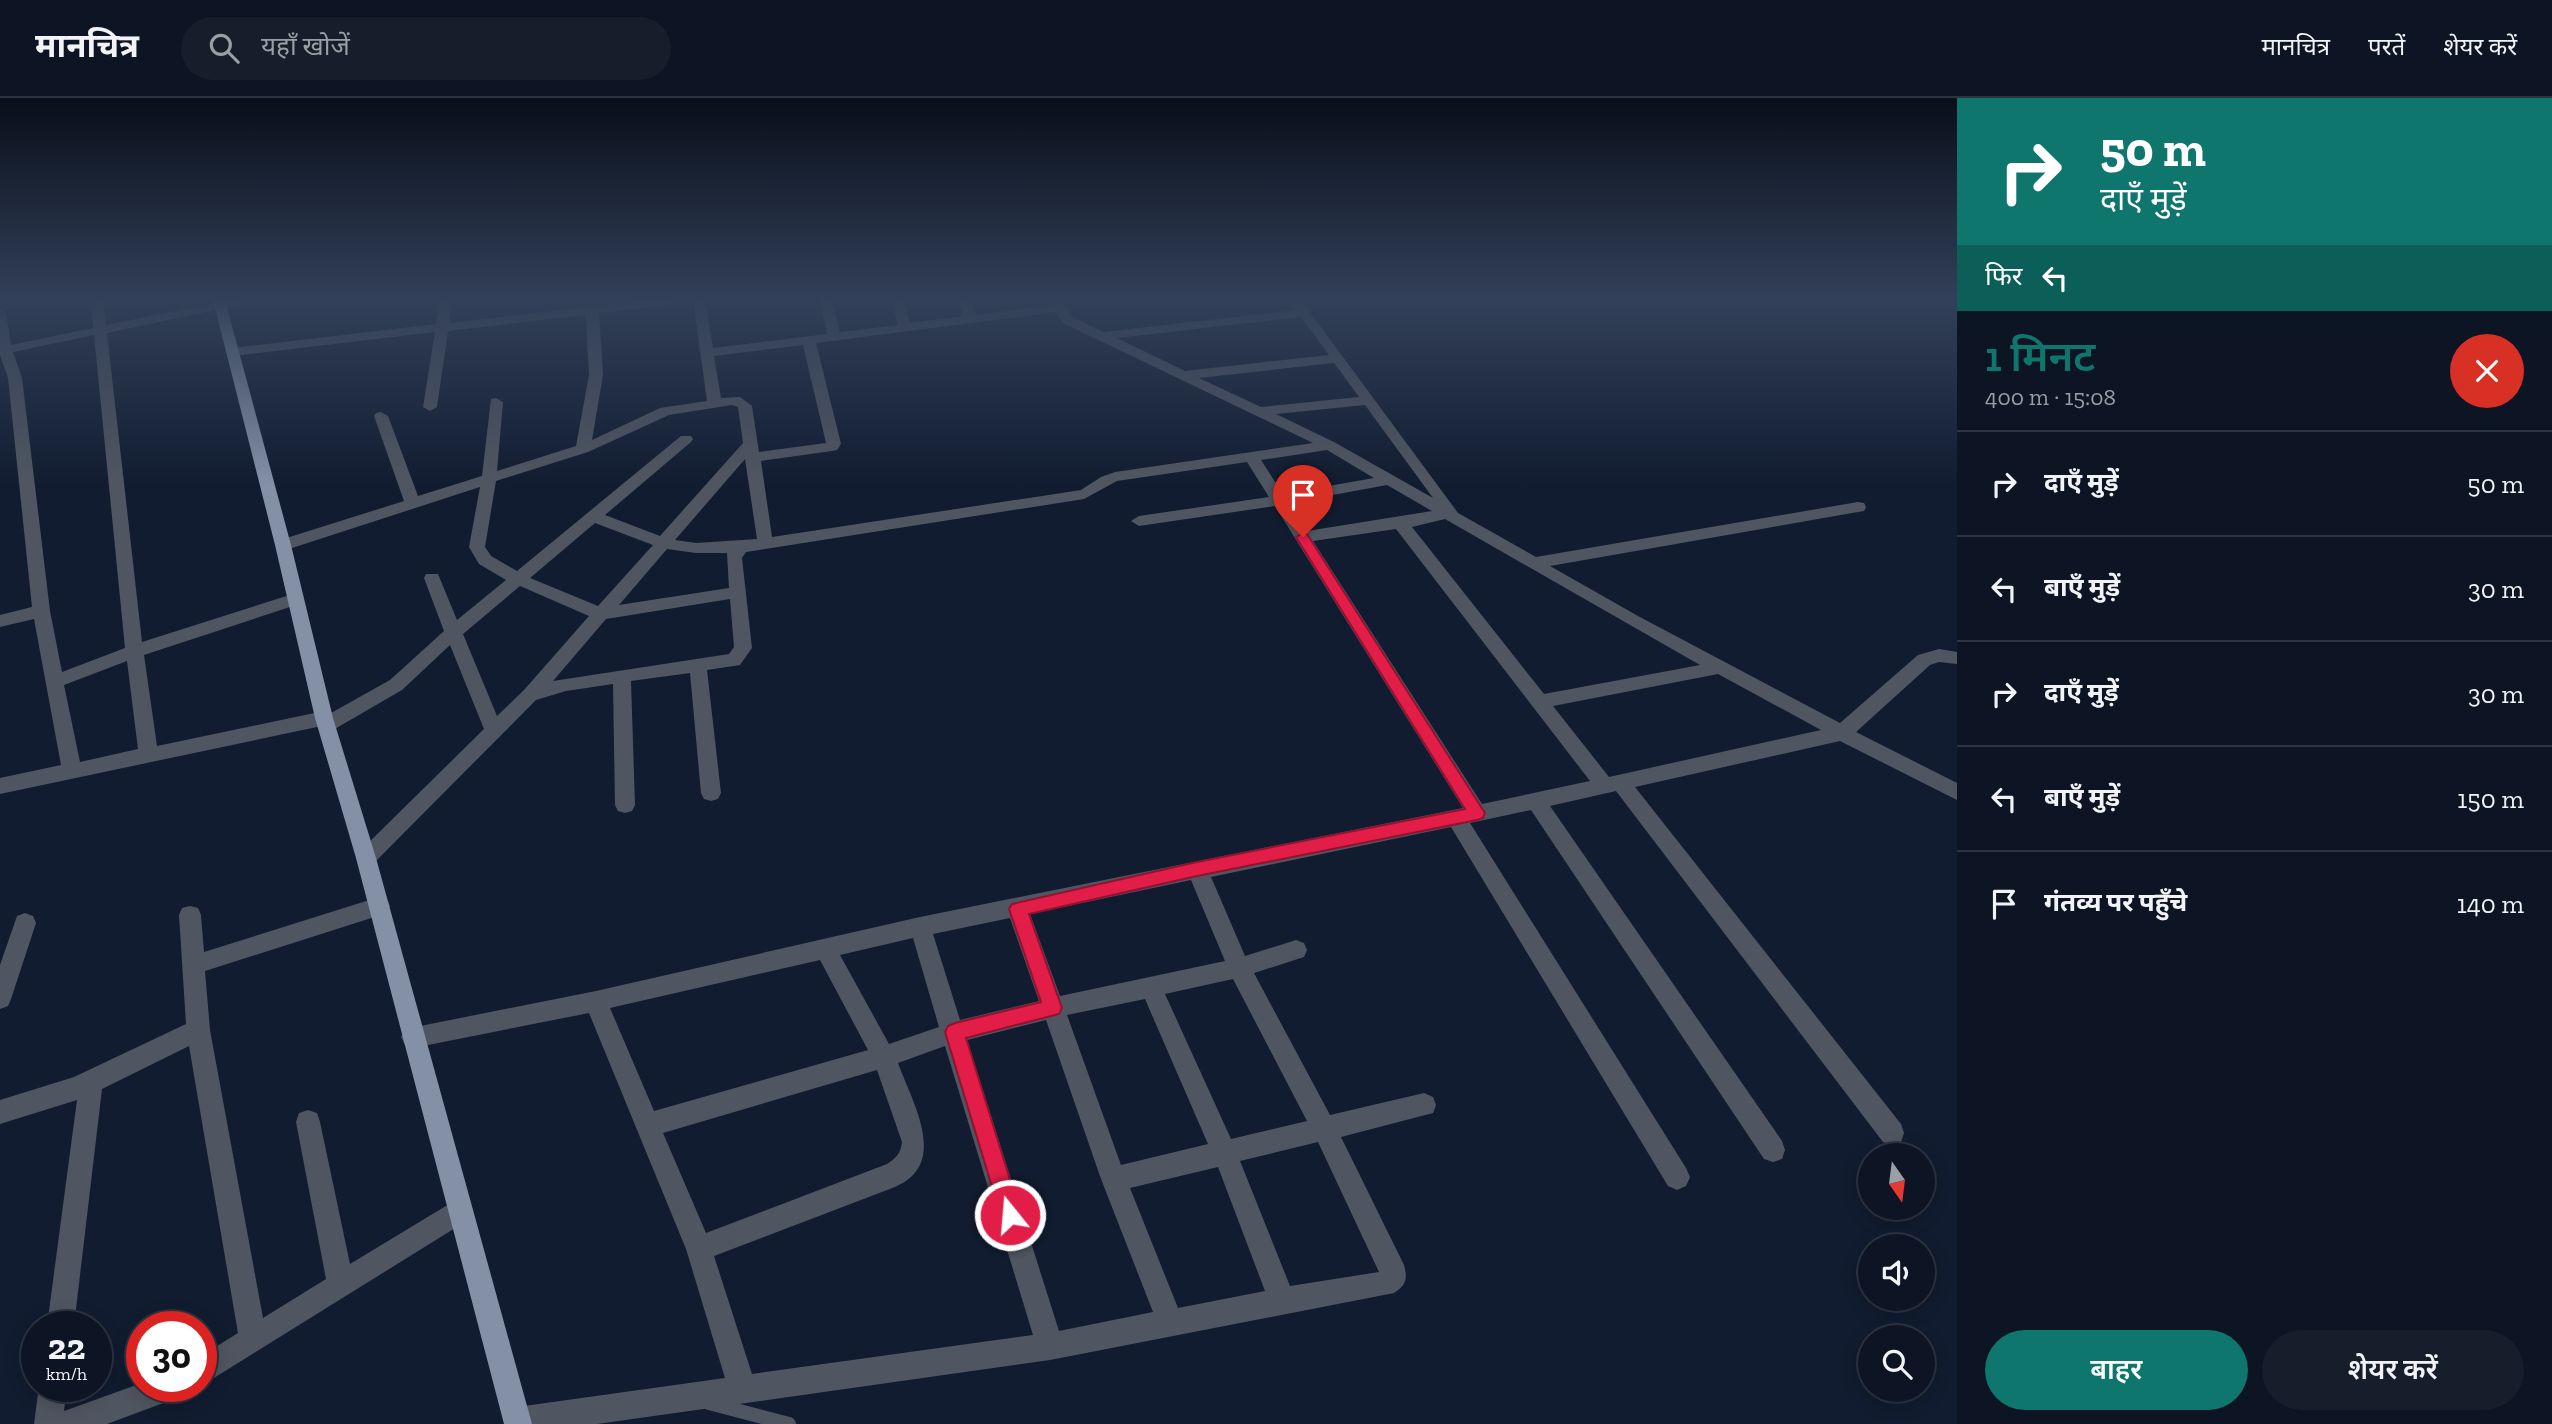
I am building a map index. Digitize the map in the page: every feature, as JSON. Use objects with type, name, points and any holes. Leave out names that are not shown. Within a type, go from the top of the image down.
[{"type":"main road","points":[[235,362],[283,545],[325,722],[366,858],[518,1423]]},
{"type":"street","points":[[5,362],[41,611],[72,771]]},
{"type":"street","points":[[104,362],[149,756]]},
{"type":"street","points":[[430,407],[437,362]]},
{"type":"street","points":[[583,449],[596,375],[595,362]]},
{"type":"street","points":[[708,362],[714,402]]},
{"type":"street","points":[[366,858],[530,695],[663,543],[752,450],[821,450],[834,444],[814,362]]},
{"type":"street","points":[[1157,362],[1329,445],[1632,620],[1957,792]]},
{"type":"street","points":[[1185,375],[1303,362]]},
{"type":"street","points":[[1341,362],[1452,516]]},
{"type":"street","points":[[1263,411],[1369,400]]},
{"type":"street","points":[[496,402],[489,478],[477,547],[485,560],[518,579],[601,614],[737,592]]},
{"type":"street","points":[[283,545],[583,449],[665,411],[714,402],[744,403],[765,542]]},
{"type":"street","points":[[381,416],[412,502]]},
{"type":"street","points":[[0,786],[325,722],[396,685],[454,632],[686,439]]},
{"type":"street","points":[[593,516],[663,543],[709,548],[742,547],[1084,494],[1110,478],[1329,445]]},
{"type":"street","points":[[1251,456],[1303,537],[1677,1177]]},
{"type":"street","points":[[1139,521],[1279,500],[1387,480]]},
{"type":"street","points":[[1533,563],[1858,507]]},
{"type":"street","points":[[1303,537],[1452,516]]},
{"type":"street","points":[[1405,522],[1402,526],[1405,531],[1539,702],[1613,784],[1892,1133]]},
{"type":"street","points":[[530,695],[566,684],[724,663],[740,654],[743,643],[734,558],[736,551],[742,547]]},
{"type":"street","points":[[432,578],[494,732]]},
{"type":"street","points":[[54,682],[296,599]]},
{"type":"street","points":[[0,621],[41,611]]},
{"type":"street","points":[[413,1037],[596,1000],[920,927],[1466,816],[1842,733],[1924,660],[1939,655],[1957,658]]},
{"type":"street","points":[[698,667],[711,793]]},
{"type":"street","points":[[1539,702],[1723,667]]},
{"type":"street","points":[[622,677],[625,805]]},
{"type":"street","points":[[1535,800],[1773,1150]]},
{"type":"street","points":[[518,1423],[742,1387],[1050,1346],[1385,1284],[1394,1278],[1391,1265],[1325,1130],[1239,968],[1197,869]]},
{"type":"street","points":[[193,965],[379,906]]},
{"type":"street","points":[[1018,909],[1114,1179],[1171,1324]]},
{"type":"street","points":[[190,915],[198,1030],[253,1340]]},
{"type":"street","points":[[0,999],[25,923]]},
{"type":"street","points":[[920,927],[955,1032],[1050,1346]]},
{"type":"street","points":[[699,1249],[895,1174],[905,1167],[914,1153],[914,1142],[884,1057],[826,950]]},
{"type":"street","points":[[649,1125],[884,1057],[955,1032],[1239,968],[1296,950]]},
{"type":"street","points":[[1152,987],[1224,1151],[1282,1301]]},
{"type":"street","points":[[596,1000],[699,1249],[742,1387]]},
{"type":"street","points":[[0,1112],[60,1096],[198,1030]]},
{"type":"street","points":[[62,1311],[91,1083]]},
{"type":"street","points":[[1114,1179],[1424,1105]]},
{"type":"street","points":[[308,1122],[341,1286]]},
{"type":"street","points":[[217,1362],[459,1211]]},
{"type":"street","points":[[48,1424],[51,1402]]},
{"type":"street","points":[[68,1424],[128,1402]]},
{"type":"lane","points":[[682,1397],[789,1424]]},
{"type":"route","points":[[1010,1215],[955,1032],[1053,1008],[1018,909],[1197,869],[1477,813],[1303,537]]}]
